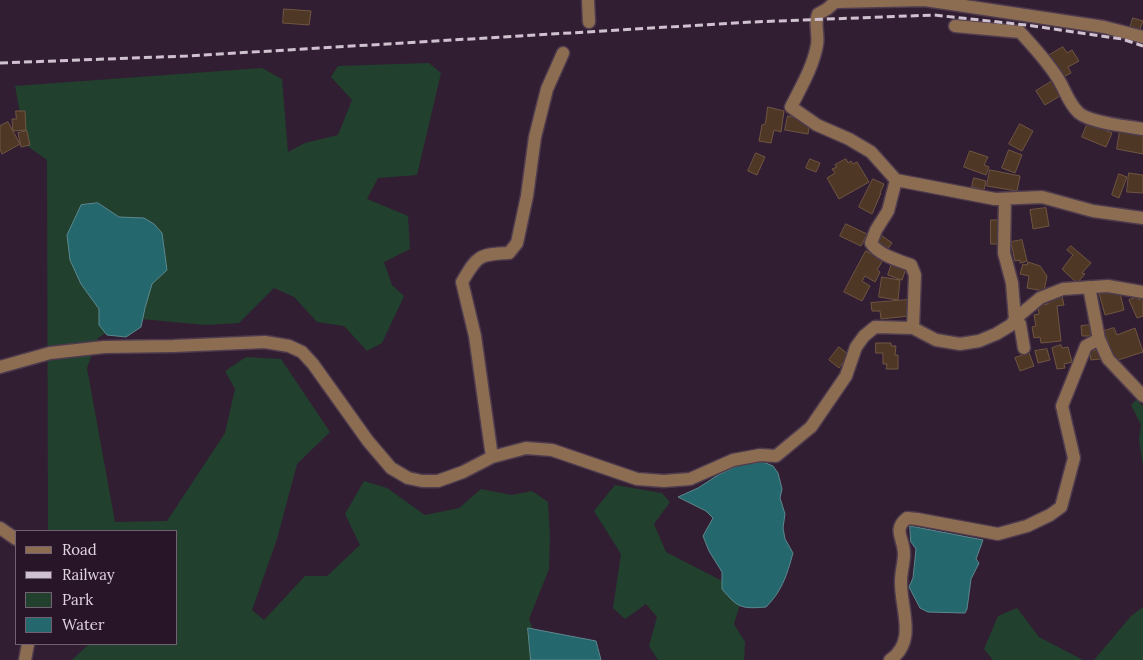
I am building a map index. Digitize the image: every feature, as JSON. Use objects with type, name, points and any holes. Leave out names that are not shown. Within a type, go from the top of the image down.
[{"type":"street","points":[[588,0],[589,22]]},
{"type":"street","points":[[1143,37],[1104,27],[925,0],[840,1],[818,14],[816,20],[817,44],[810,67],[791,107],[817,125],[849,139],[871,152],[896,180],[995,200],[1042,198],[1093,211],[1143,218]]},
{"type":"street","points":[[955,26],[1020,32],[1058,78],[1069,101],[1080,114],[1099,121],[1143,129]]},
{"type":"street","points":[[492,457],[475,336],[462,282],[474,262],[487,253],[509,253],[517,243],[527,196],[539,121],[547,89],[563,53]]},
{"type":"street","points":[[896,180],[888,211],[871,242],[875,249],[911,265],[915,276],[912,328]]},
{"type":"street","points":[[1005,199],[1004,253],[1012,283],[1015,319],[1020,324],[1024,348]]},
{"type":"street","points":[[0,367],[50,353],[104,347],[265,342],[289,346],[302,352],[313,364],[368,441],[391,468],[408,478],[438,481],[462,472],[492,457],[526,448],[552,450],[637,479],[664,481],[690,479],[734,460],[760,455],[776,456],[811,427],[846,376],[856,347],[864,336],[875,327],[912,328],[936,340],[960,344],[996,334],[1011,325],[1015,319],[1040,298],[1063,289],[1108,286],[1143,292]]},
{"type":"street","points":[[1089,287],[1099,340],[1108,359],[1143,396]]},
{"type":"street","points":[[890,660],[898,654],[906,635],[906,617],[900,578],[904,552],[899,528],[901,523],[907,518],[917,519],[998,534],[1027,526],[1050,516],[1061,507],[1074,458],[1062,406],[1086,346],[1099,340]]},
{"type":"street","points":[[0,528],[15,538]]},
{"type":"street","points":[[25,660],[28,645]]},
{"type":"green space","points":[[429,63],[441,73],[417,175],[378,178],[367,199],[408,216],[410,249],[384,262],[392,285],[404,296],[382,343],[367,351],[344,326],[317,322],[294,297],[274,288],[239,323],[205,325],[131,318],[98,338],[87,368],[115,522],[167,521],[225,433],[235,389],[225,371],[246,357],[281,359],[330,432],[297,464],[277,539],[252,610],[264,620],[305,576],[327,576],[360,545],[345,514],[364,481],[387,488],[425,515],[459,508],[481,489],[512,495],[532,491],[548,502],[550,536],[549,569],[529,619],[538,642],[537,660],[72,660],[88,645],[178,645],[178,530],[48,530],[47,160],[26,145],[15,86],[262,68],[282,79],[288,152],[305,143],[338,135],[352,100],[331,77],[338,66]]},
{"type":"green space","points":[[1136,400],[1143,406],[1143,466],[1139,440],[1141,425],[1131,405]]},
{"type":"green space","points":[[615,485],[662,493],[670,502],[654,524],[666,552],[726,583],[742,598],[734,624],[745,642],[744,660],[658,660],[649,646],[657,617],[646,604],[625,619],[613,608],[621,554],[594,511]]},
{"type":"green space","points":[[1143,607],[1143,660],[1094,660],[1131,616]]},
{"type":"green space","points":[[1017,608],[1039,637],[1083,660],[993,660],[984,649],[998,616]]},
{"type":"water","points":[[98,203],[119,217],[144,218],[154,224],[162,233],[167,270],[152,284],[141,327],[126,337],[107,335],[99,325],[99,309],[81,284],[70,260],[67,235],[81,205]]},
{"type":"water","points":[[763,462],[773,466],[778,473],[782,489],[780,498],[785,514],[783,528],[785,539],[793,553],[783,582],[772,601],[766,607],[751,608],[736,604],[722,589],[722,572],[709,551],[703,536],[713,518],[706,511],[678,497],[739,465]]},
{"type":"water","points":[[910,526],[983,540],[976,559],[979,563],[971,579],[965,613],[928,612],[920,608],[909,587],[913,578],[916,549],[911,542]]},
{"type":"water","points":[[528,628],[596,641],[601,660],[531,660]]},
{"type":"building","points":[[284,9],[311,11],[309,25],[283,23]]},
{"type":"building","points":[[1133,18],[1143,21],[1138,34],[1129,31]]},
{"type":"building","points":[[1063,47],[1067,53],[1072,50],[1079,61],[1068,67],[1071,73],[1061,78],[1048,56]]},
{"type":"building","points":[[1054,80],[1063,94],[1045,105],[1036,91]]},
{"type":"building","points":[[768,107],[784,111],[781,132],[774,130],[771,143],[759,141]]},
{"type":"building","points":[[16,111],[25,111],[26,130],[13,131],[12,119],[16,119]]},
{"type":"building","points":[[788,116],[810,120],[808,134],[785,130]]},
{"type":"building","points":[[1089,120],[1109,128],[1107,131],[1112,133],[1106,147],[1082,137]]},
{"type":"building","points":[[8,122],[20,144],[2,154],[0,149],[0,126]]},
{"type":"building","points":[[1020,124],[1033,131],[1022,151],[1009,144]]},
{"type":"building","points":[[27,131],[30,145],[21,147],[18,133]]},
{"type":"building","points":[[1120,131],[1143,135],[1143,154],[1117,149]]},
{"type":"building","points":[[1009,150],[1022,155],[1015,173],[1002,168]]},
{"type":"building","points":[[970,151],[988,157],[984,165],[989,167],[986,175],[964,167]]},
{"type":"building","points":[[756,153],[765,157],[757,175],[748,171]]},
{"type":"building","points":[[810,159],[820,163],[816,172],[806,168]]},
{"type":"building","points":[[846,159],[848,163],[851,161],[853,164],[857,162],[869,182],[839,199],[827,178],[835,173],[832,169],[837,167],[835,165]]},
{"type":"building","points":[[990,170],[1020,176],[1017,191],[987,186]]},
{"type":"building","points":[[1129,173],[1143,175],[1143,193],[1127,192]]},
{"type":"building","points":[[1119,174],[1127,177],[1119,198],[1112,195]]},
{"type":"building","points":[[974,178],[986,181],[984,190],[972,187]]},
{"type":"building","points":[[873,179],[884,184],[872,214],[859,207]]},
{"type":"building","points":[[1046,208],[1049,226],[1033,229],[1030,210]]},
{"type":"building","points":[[991,220],[1001,220],[1001,244],[991,244]]},
{"type":"building","points":[[846,224],[867,234],[861,246],[840,236]]},
{"type":"building","points":[[881,235],[892,243],[886,251],[877,244],[879,241],[877,240]]},
{"type":"building","points":[[1022,240],[1027,261],[1020,263],[1020,260],[1015,261],[1011,242]]},
{"type":"building","points":[[1071,246],[1091,263],[1082,273],[1085,274],[1077,283],[1062,269],[1073,255],[1067,250]]},
{"type":"building","points":[[866,251],[883,260],[877,270],[880,272],[875,282],[865,276],[862,281],[870,286],[862,301],[844,292]]},
{"type":"building","points":[[893,261],[907,266],[902,280],[888,275]]},
{"type":"building","points":[[1028,262],[1040,266],[1047,276],[1044,291],[1027,288],[1029,276],[1020,274],[1023,264],[1027,265]]},
{"type":"building","points":[[882,277],[900,280],[898,300],[879,297]]},
{"type":"building","points":[[1114,289],[1116,294],[1120,293],[1124,310],[1105,315],[1099,293]]},
{"type":"building","points":[[1062,296],[1064,305],[1057,306],[1061,341],[1041,343],[1040,337],[1034,338],[1032,327],[1036,326],[1034,315],[1039,314],[1038,305],[1048,304],[1047,298]]},
{"type":"building","points":[[1138,297],[1139,300],[1143,298],[1143,316],[1137,318],[1129,300]]},
{"type":"building","points":[[907,300],[909,316],[881,319],[880,311],[872,311],[871,303]]},
{"type":"building","points":[[1091,325],[1091,336],[1082,336],[1081,326]]},
{"type":"building","points":[[1114,328],[1117,335],[1135,328],[1143,352],[1115,361],[1104,331]]},
{"type":"building","points":[[876,343],[891,343],[891,346],[896,346],[895,355],[898,355],[898,369],[886,369],[887,364],[883,364],[883,353],[876,353]]},
{"type":"building","points":[[1061,345],[1062,348],[1068,347],[1072,362],[1064,364],[1065,368],[1057,369],[1052,348]]},
{"type":"building","points":[[839,347],[849,355],[839,368],[829,360]]},
{"type":"building","points":[[1047,349],[1050,360],[1038,363],[1035,351]]},
{"type":"building","points":[[1100,350],[1101,359],[1091,360],[1090,351]]},
{"type":"building","points":[[1029,353],[1034,366],[1020,371],[1015,358]]},
{"type":"railway","points":[[0,63],[187,56],[752,22],[934,15],[1026,25],[1122,39],[1143,46]]}]
